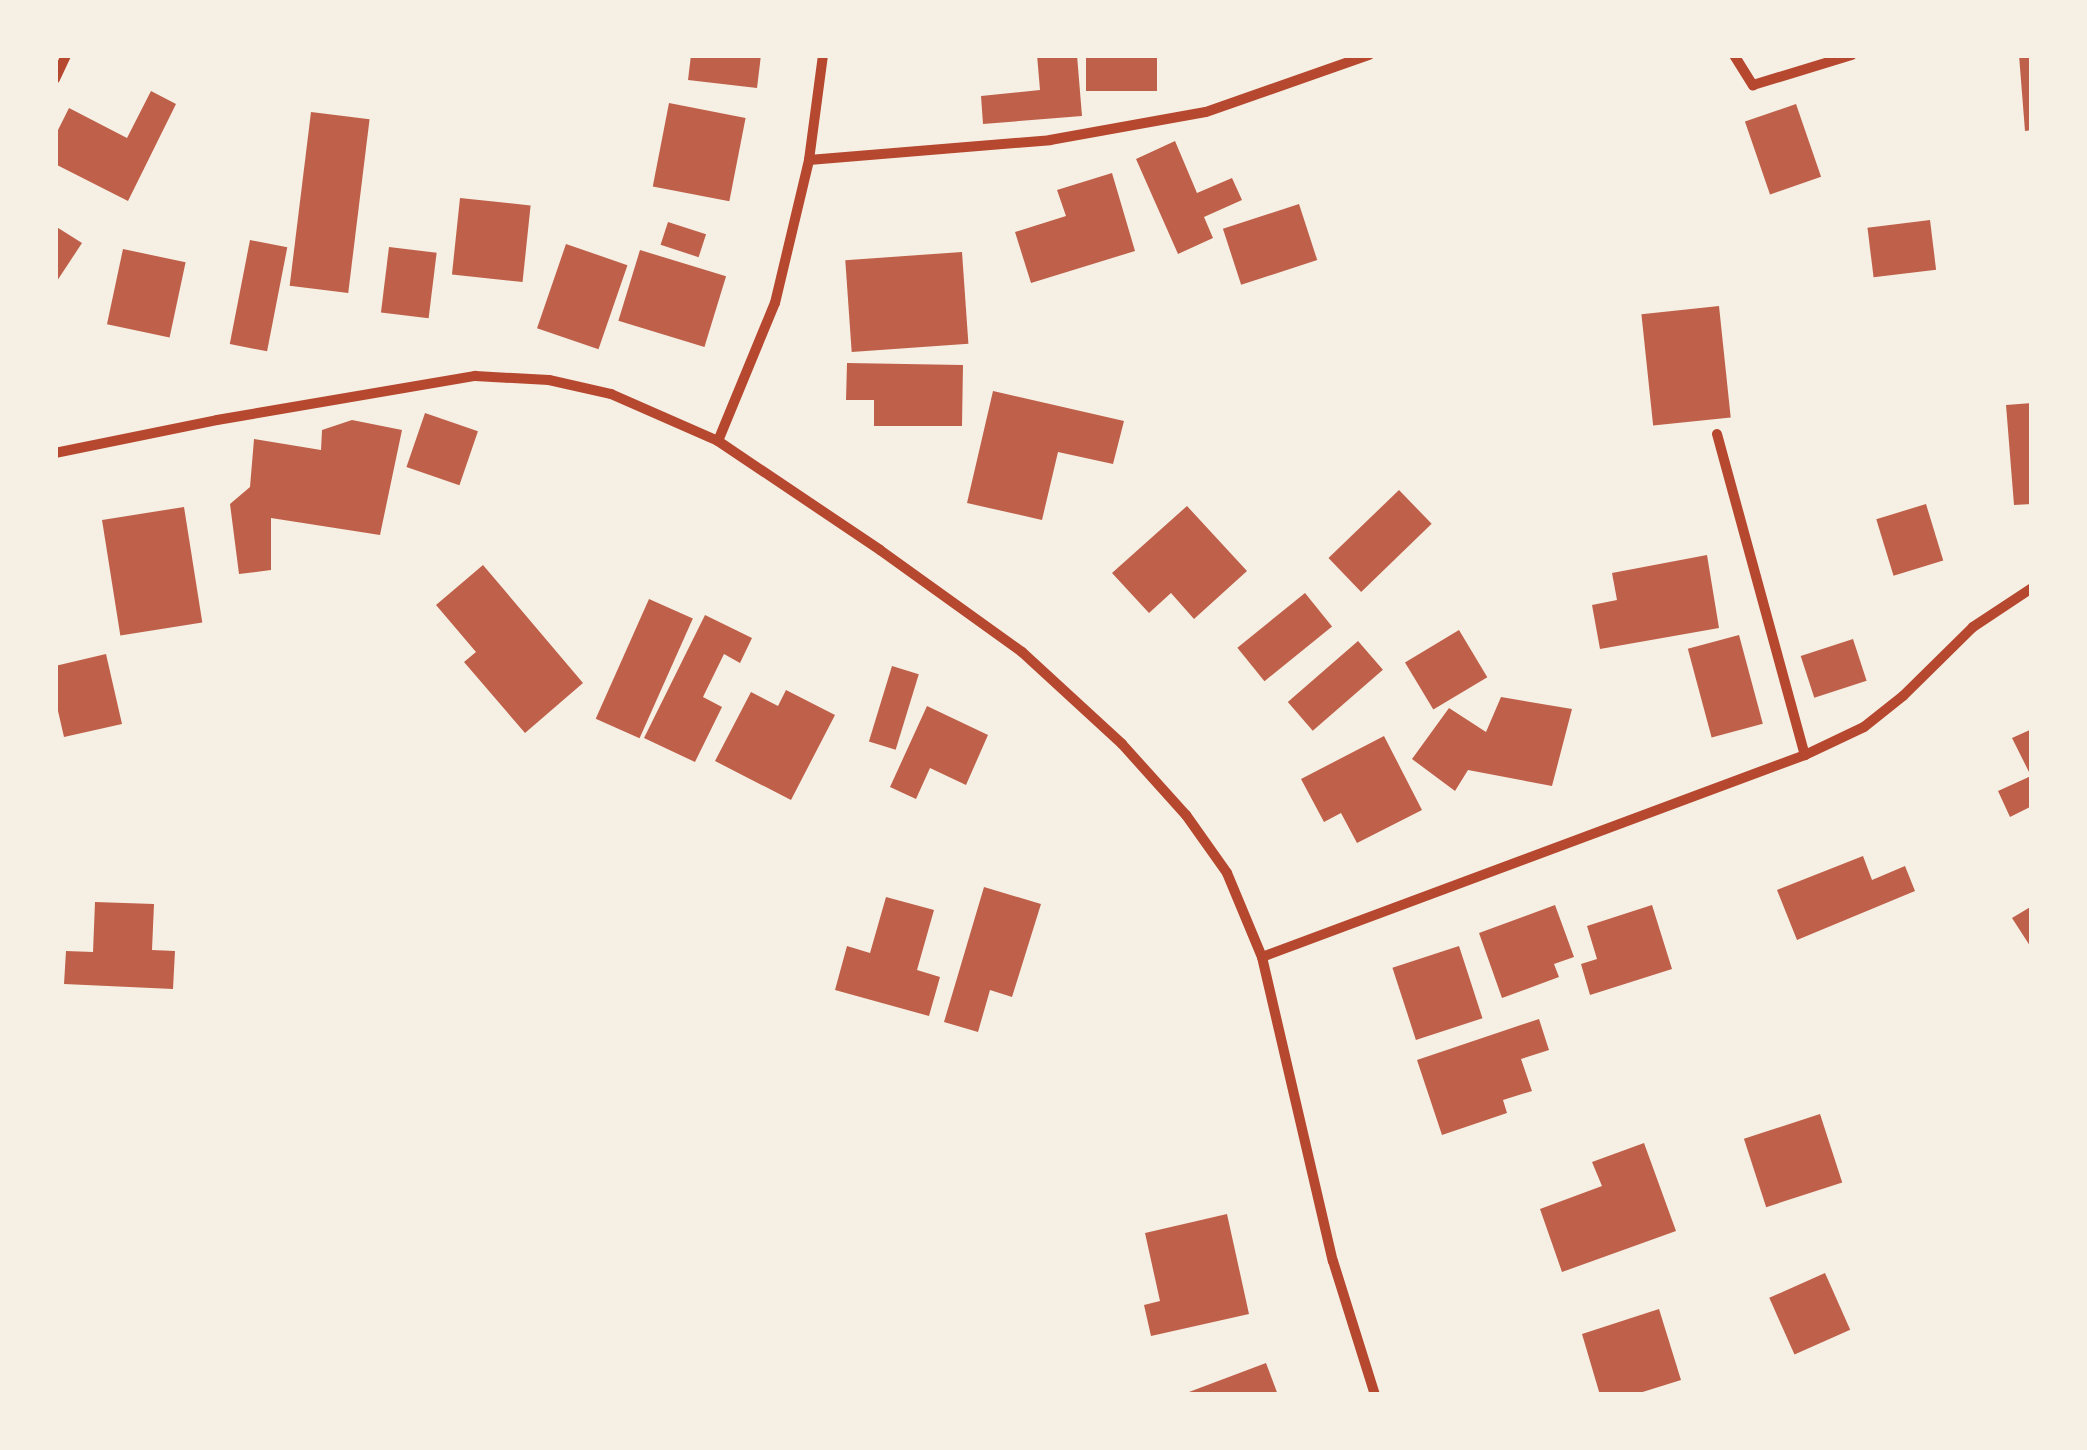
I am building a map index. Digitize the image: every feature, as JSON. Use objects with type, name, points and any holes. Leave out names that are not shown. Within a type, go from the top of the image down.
[{"type":"street","points":[[55,79],[66,55]]},
{"type":"street","points":[[718,441],[775,303],[809,160],[824,55]]},
{"type":"street","points":[[809,160],[1050,140],[1206,112],[1369,55]]},
{"type":"street","points":[[1734,55],[1753,84],[1852,55]]},
{"type":"street","points":[[55,453],[216,420],[475,376],[549,380],[611,394],[718,441],[1022,652],[1122,744],[1186,815],[1227,874],[1262,958],[1334,1261],[1375,1395]]},
{"type":"street","points":[[1716,434],[1806,754]]},
{"type":"street","points":[[1262,958],[1806,754],[1864,727],[1903,696],[1973,627],[2032,588]]},
{"type":"building","points":[[691,55],[761,55],[757,88],[688,80]]},
{"type":"building","points":[[1037,55],[1077,55],[1082,116],[983,124],[981,96],[1040,90]]},
{"type":"building","points":[[1086,55],[1157,55],[1157,91],[1086,91]]},
{"type":"building","points":[[2019,55],[2032,55],[2032,130],[2025,131]]},
{"type":"building","points":[[151,91],[176,104],[128,201],[55,164],[55,136],[69,108],[127,138]]},
{"type":"building","points":[[669,103],[746,118],[729,201],[653,186]]},
{"type":"building","points":[[1796,104],[1821,177],[1770,194],[1745,122]]},
{"type":"building","points":[[311,112],[370,119],[348,293],[290,286]]},
{"type":"building","points":[[1175,141],[1197,193],[1232,178],[1242,200],[1204,217],[1213,238],[1178,254],[1136,159]]},
{"type":"building","points":[[1112,173],[1135,251],[1031,283],[1015,232],[1066,216],[1057,190]]},
{"type":"building","points":[[460,198],[531,205],[523,282],[452,275]]},
{"type":"building","points":[[1299,204],[1317,260],[1241,285],[1223,229]]},
{"type":"building","points":[[1930,220],[1936,270],[1874,277],[1867,228]]},
{"type":"building","points":[[668,222],[706,234],[699,257],[661,245]]},
{"type":"building","points":[[55,226],[82,243],[55,284]]},
{"type":"building","points":[[250,240],[287,247],[267,351],[230,344]]},
{"type":"building","points":[[566,244],[627,265],[598,349],[537,328]]},
{"type":"building","points":[[389,247],[437,253],[429,318],[381,313]]},
{"type":"building","points":[[123,249],[186,262],[170,338],[107,324]]},
{"type":"building","points":[[640,250],[726,276],[704,347],[618,321]]},
{"type":"building","points":[[962,252],[968,344],[852,352],[845,260]]},
{"type":"building","points":[[1719,306],[1731,417],[1653,426],[1641,314]]},
{"type":"building","points":[[847,363],[963,365],[962,426],[874,426],[874,400],[846,400]]},
{"type":"building","points":[[993,391],[1124,421],[1113,464],[1058,452],[1042,520],[967,503]]},
{"type":"building","points":[[2032,403],[2032,504],[2014,505],[2006,405]]},
{"type":"building","points":[[425,413],[478,431],[459,485],[406,467]]},
{"type":"building","points":[[352,420],[402,430],[380,535],[271,518],[271,570],[239,574],[230,504],[250,487],[254,439],[321,450],[322,430]]},
{"type":"building","points":[[1399,490],[1432,524],[1361,592],[1329,558]]},
{"type":"building","points":[[1926,504],[1943,560],[1894,576],[1876,519]]},
{"type":"building","points":[[1187,506],[1247,571],[1194,619],[1171,593],[1149,613],[1112,573]]},
{"type":"building","points":[[184,507],[202,623],[120,636],[102,520]]},
{"type":"building","points":[[1707,555],[1719,628],[1600,649],[1592,605],[1617,600],[1612,573]]},
{"type":"building","points":[[483,565],[583,683],[525,733],[464,662],[476,652],[436,605]]},
{"type":"building","points":[[1305,593],[1332,626],[1264,681],[1237,648]]},
{"type":"building","points":[[649,599],[693,619],[640,738],[596,719]]},
{"type":"building","points":[[705,615],[752,638],[740,663],[724,654],[703,697],[722,707],[695,762],[644,738]]},
{"type":"building","points":[[1459,630],[1487,677],[1433,710],[1405,662]]},
{"type":"building","points":[[1739,635],[1763,724],[1712,738],[1688,649]]},
{"type":"building","points":[[1853,639],[1867,681],[1814,698],[1801,656]]},
{"type":"building","points":[[1358,641],[1383,670],[1313,731],[1288,702]]},
{"type":"building","points":[[106,654],[122,724],[64,737],[55,698],[55,666]]},
{"type":"building","points":[[892,666],[919,674],[896,750],[869,742]]},
{"type":"building","points":[[786,690],[835,715],[791,800],[715,761],[751,692],[778,706]]},
{"type":"building","points":[[1501,697],[1572,709],[1552,786],[1468,770],[1455,791],[1412,759],[1449,708],[1486,732]]},
{"type":"building","points":[[927,706],[988,735],[966,785],[930,768],[916,799],[890,787]]},
{"type":"building","points":[[2032,729],[2032,806],[2010,817],[1998,791],[2031,776],[2012,738]]},
{"type":"building","points":[[1384,736],[1422,810],[1357,843],[1341,813],[1324,822],[1301,779]]},
{"type":"building","points":[[1863,856],[1872,880],[1905,866],[1915,891],[1797,940],[1777,890]]},
{"type":"building","points":[[984,887],[1041,904],[1012,997],[990,990],[978,1032],[944,1022]]},
{"type":"building","points":[[886,897],[934,910],[917,970],[940,977],[929,1016],[835,990],[847,946],[870,953]]},
{"type":"building","points":[[95,902],[154,904],[152,950],[175,951],[173,989],[64,984],[66,951],[93,952]]},
{"type":"building","points":[[1555,905],[1574,957],[1554,964],[1559,977],[1502,998],[1479,933]]},
{"type":"building","points":[[1652,905],[1672,969],[1590,995],[1581,964],[1597,959],[1587,926]]},
{"type":"building","points":[[2032,906],[2032,949],[2012,918]]},
{"type":"building","points":[[1459,946],[1482,1018],[1416,1040],[1392,968]]},
{"type":"building","points":[[1539,1019],[1549,1050],[1521,1059],[1532,1091],[1503,1100],[1507,1113],[1442,1135],[1417,1060]]},
{"type":"building","points":[[1820,1114],[1842,1182],[1766,1207],[1744,1139]]},
{"type":"building","points":[[1644,1143],[1676,1231],[1562,1272],[1540,1209],[1602,1186],[1592,1162]]},
{"type":"building","points":[[1227,1214],[1249,1314],[1151,1336],[1144,1305],[1160,1301],[1145,1233]]},
{"type":"building","points":[[1825,1273],[1850,1330],[1794,1354],[1769,1298]]},
{"type":"building","points":[[1659,1309],[1681,1380],[1633,1395],[1600,1395],[1582,1334]]},
{"type":"building","points":[[1266,1363],[1278,1395],[1181,1395]]}]
